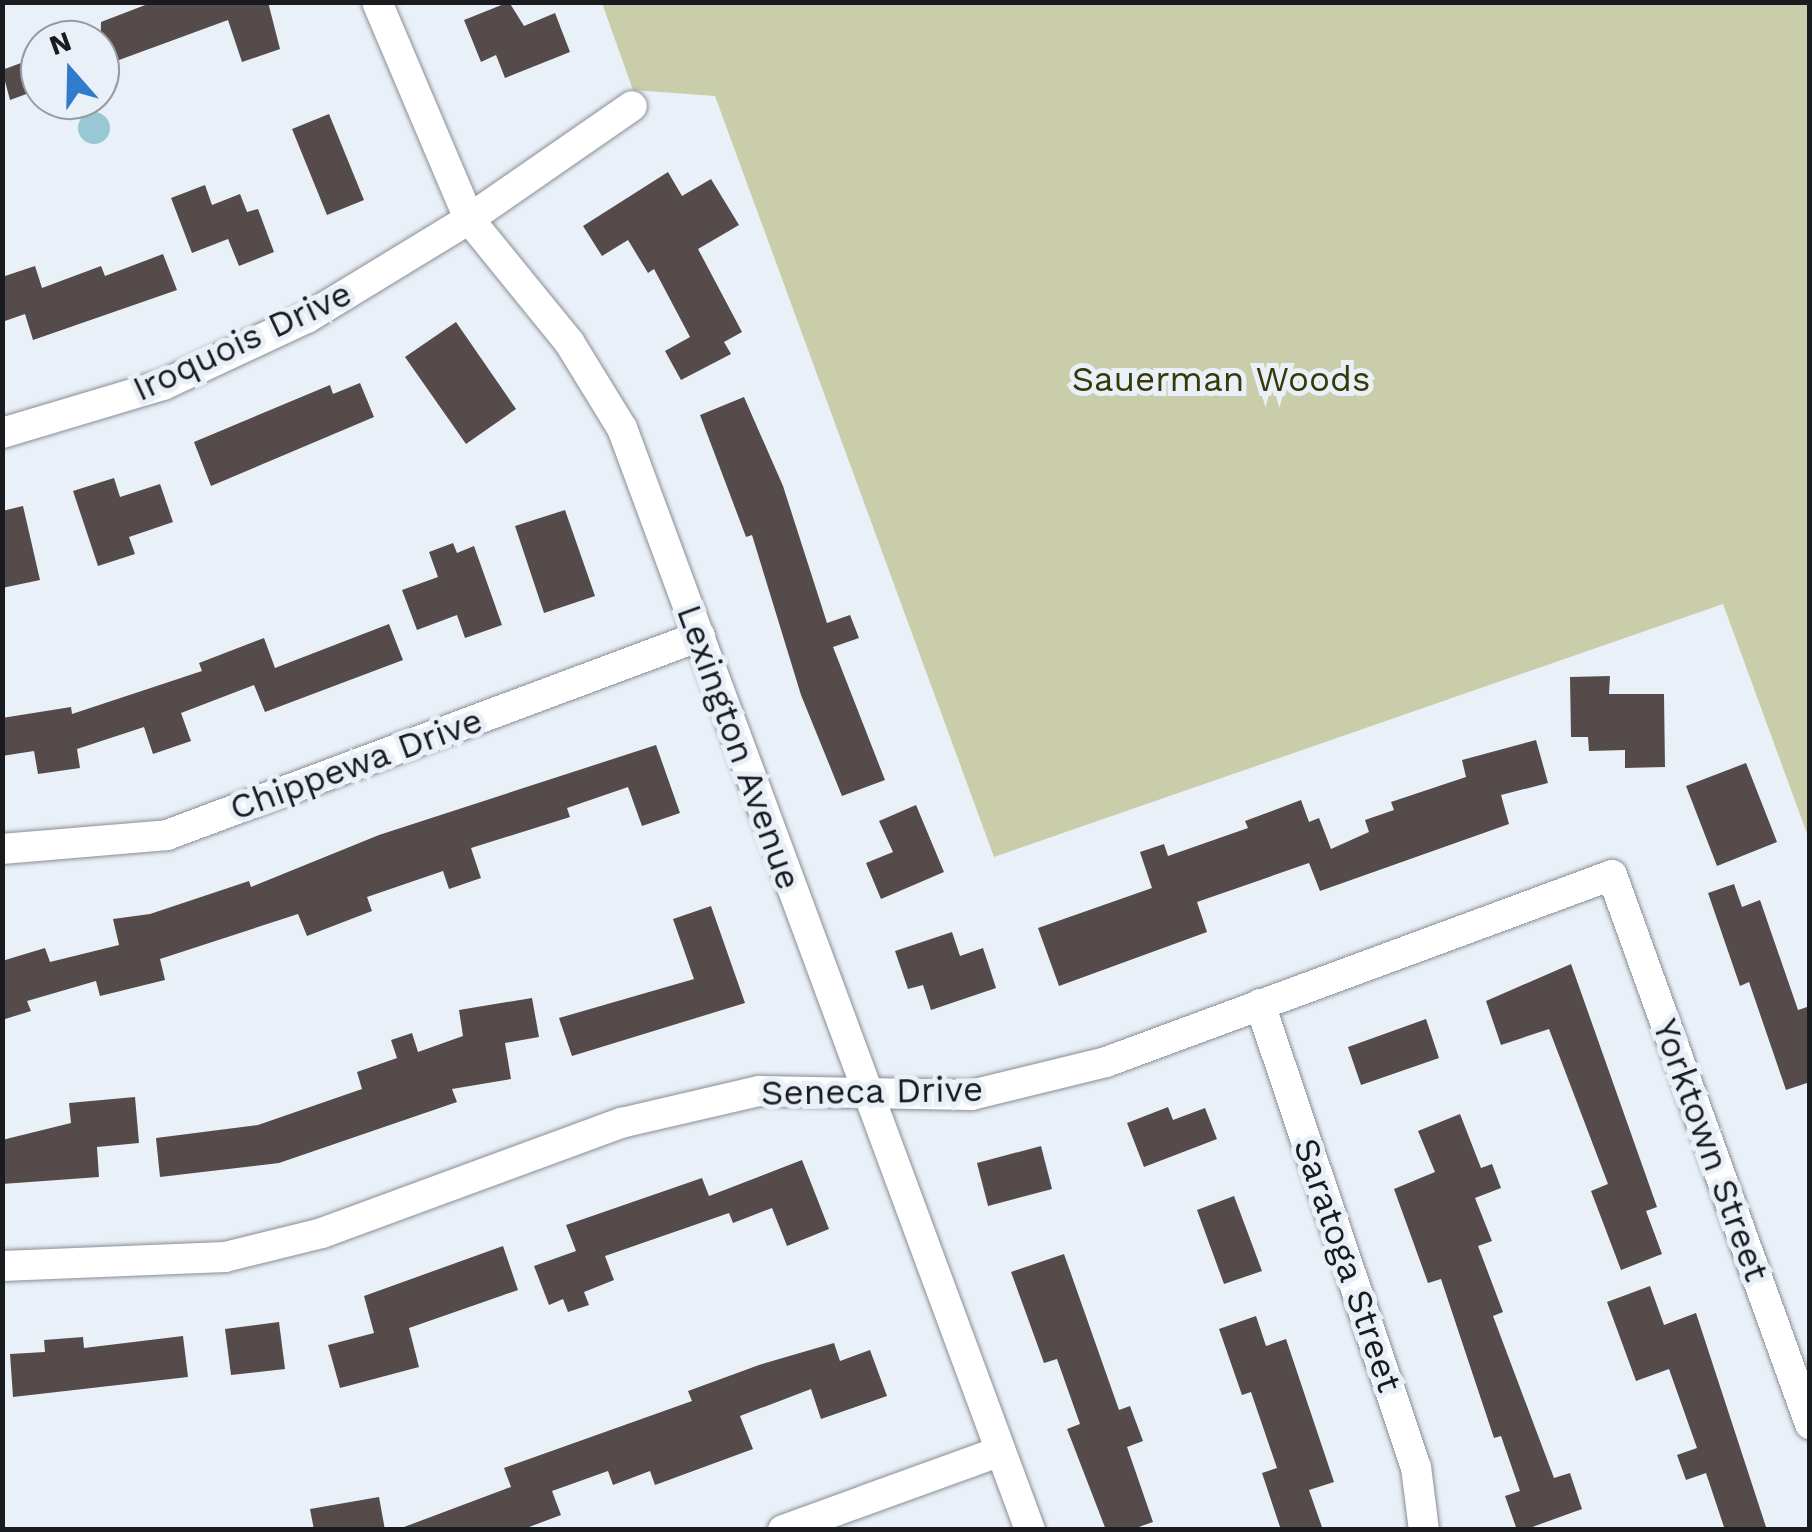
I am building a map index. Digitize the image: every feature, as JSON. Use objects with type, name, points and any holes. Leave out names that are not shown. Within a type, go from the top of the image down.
[{"type":"street","name":"Lexington Avenue","points":[[377,2],[469,220],[569,342],[622,428],[863,1089],[1030,1530]]},
{"type":"street","name":"Iroquois Drive","points":[[2,434],[181,377],[307,318],[469,220],[632,106]]},
{"type":"street","name":"Chippewa Drive","points":[[2,848],[167,835],[700,636]]},
{"type":"street","name":"Seneca Drive","points":[[2,1266],[225,1257],[322,1234],[621,1123],[758,1091],[863,1089],[971,1095],[1106,1062],[1612,875]]},
{"type":"street","name":"Yorktown Street","points":[[1612,875],[1810,1424]]},
{"type":"street","name":"Saratoga Street","points":[[1260,1004],[1416,1467],[1424,1530]]},
{"type":"street","points":[[783,1530],[999,1452]]},
{"type":"green space","name":"Sauerman Woods","points":[[602,3],[1809,3],[1809,839],[1723,604],[994,857],[715,96],[633,90]]},
{"type":"water","points":[[81,120],[109,122],[109,134],[100,143],[88,143],[79,134]]},
{"type":"building","points":[[153,2],[268,2],[280,49],[242,62],[228,20],[120,60],[120,20],[106,20]]},
{"type":"building","points":[[509,2],[524,26],[555,13],[570,52],[505,78],[496,55],[481,62],[464,20]]},
{"type":"building","points":[[20,63],[20,96],[10,100],[2,70]]},
{"type":"building","points":[[329,114],[364,200],[327,215],[292,129]]},
{"type":"building","points":[[668,172],[682,196],[711,179],[739,225],[698,249],[742,332],[724,342],[731,354],[681,380],[665,351],[690,337],[654,269],[648,273],[628,240],[602,256],[583,226]]},
{"type":"building","points":[[205,185],[212,205],[240,194],[247,212],[258,209],[274,252],[239,266],[228,239],[192,253],[171,198]]},
{"type":"building","points":[[163,254],[177,290],[33,340],[25,314],[2,322],[2,277],[35,266],[42,288],[101,266],[105,276]]},
{"type":"building","points":[[456,322],[516,409],[466,444],[405,357]]},
{"type":"building","points":[[360,383],[374,417],[211,486],[194,442],[330,385],[333,394]]},
{"type":"building","points":[[744,397],[783,486],[827,623],[850,615],[859,638],[833,647],[885,780],[842,796],[801,695],[752,535],[746,537],[700,415]]},
{"type":"building","points":[[114,478],[120,497],[160,484],[173,522],[129,537],[135,554],[98,566],[73,491]]},
{"type":"building","points":[[23,506],[40,580],[2,588],[2,511]]},
{"type":"building","points":[[565,510],[595,596],[544,613],[515,526]]},
{"type":"building","points":[[453,543],[457,553],[474,546],[502,625],[465,638],[457,615],[417,630],[402,590],[438,577],[429,552]]},
{"type":"building","points":[[389,624],[403,660],[265,712],[254,685],[181,713],[191,741],[153,754],[144,727],[77,749],[80,768],[38,774],[34,751],[2,756],[2,718],[71,707],[72,714],[202,671],[199,663],[264,638],[275,668]]},
{"type":"building","points":[[1610,676],[1609,694],[1664,694],[1665,767],[1625,768],[1625,750],[1589,751],[1588,737],[1571,737],[1570,677]]},
{"type":"building","points":[[1536,740],[1548,783],[1501,795],[1509,824],[1320,891],[1309,863],[1197,902],[1207,932],[1059,986],[1038,928],[1152,888],[1140,852],[1164,844],[1168,856],[1248,828],[1245,821],[1301,800],[1309,822],[1319,818],[1331,849],[1369,832],[1365,820],[1394,810],[1391,802],[1466,777],[1462,760]]},
{"type":"building","points":[[656,745],[680,813],[642,826],[628,787],[567,808],[570,817],[471,848],[481,878],[449,889],[443,871],[367,897],[372,911],[307,936],[298,914],[160,959],[165,980],[100,996],[96,981],[27,1001],[31,1011],[2,1020],[2,961],[45,948],[50,962],[119,945],[113,919],[150,914],[249,881],[251,887],[379,835]]},
{"type":"building","points":[[1746,763],[1777,842],[1717,866],[1686,786]]},
{"type":"building","points":[[916,805],[944,872],[881,899],[866,863],[893,852],[879,821]]},
{"type":"building","points":[[1734,884],[1742,907],[1760,900],[1798,1010],[1810,1006],[1810,1082],[1786,1090],[1749,982],[1740,986],[1708,893]]},
{"type":"building","points":[[711,906],[745,1003],[572,1056],[559,1018],[694,979],[673,919]]},
{"type":"building","points":[[952,932],[960,956],[983,948],[996,988],[931,1010],[923,985],[908,989],[895,951]]},
{"type":"building","points":[[1571,964],[1657,1207],[1646,1211],[1662,1254],[1621,1270],[1591,1191],[1608,1184],[1549,1029],[1501,1045],[1486,1001]]},
{"type":"building","points":[[532,998],[539,1037],[505,1043],[511,1079],[452,1089],[457,1102],[279,1163],[160,1177],[156,1138],[258,1125],[362,1089],[357,1072],[397,1058],[391,1040],[412,1033],[418,1052],[463,1036],[459,1010]]},
{"type":"building","points":[[1426,1019],[1439,1058],[1361,1085],[1348,1047]]},
{"type":"building","points":[[135,1097],[139,1143],[97,1147],[99,1177],[2,1184],[2,1140],[71,1123],[69,1103]]},
{"type":"building","points":[[1168,1107],[1173,1120],[1205,1108],[1217,1139],[1144,1167],[1127,1123]]},
{"type":"building","points":[[1460,1114],[1481,1168],[1492,1164],[1501,1188],[1475,1198],[1492,1241],[1478,1246],[1503,1312],[1493,1316],[1554,1478],[1570,1473],[1582,1509],[1524,1530],[1517,1530],[1505,1496],[1520,1491],[1501,1436],[1494,1438],[1441,1279],[1428,1283],[1394,1189],[1435,1172],[1418,1131]]},
{"type":"building","points":[[1041,1146],[1052,1189],[988,1206],[977,1163]]},
{"type":"building","points":[[802,1160],[829,1229],[787,1246],[772,1208],[733,1223],[729,1213],[605,1256],[614,1280],[584,1292],[589,1305],[568,1312],[563,1299],[549,1305],[534,1266],[576,1251],[566,1225],[702,1178],[709,1196]]},
{"type":"building","points":[[1234,1196],[1262,1271],[1224,1284],[1197,1210]]},
{"type":"building","points":[[503,1246],[518,1290],[409,1328],[419,1367],[340,1388],[328,1345],[374,1333],[364,1296]]},
{"type":"building","points":[[1064,1254],[1119,1410],[1130,1406],[1143,1441],[1127,1447],[1153,1522],[1130,1530],[1106,1530],[1067,1429],[1080,1424],[1057,1359],[1044,1363],[1011,1272]]},
{"type":"building","points":[[1650,1286],[1664,1325],[1696,1313],[1767,1530],[1725,1530],[1706,1473],[1686,1480],[1677,1455],[1697,1448],[1669,1369],[1636,1381],[1607,1302]]},
{"type":"building","points":[[1256,1316],[1266,1346],[1286,1339],[1334,1482],[1309,1490],[1323,1530],[1281,1530],[1262,1473],[1277,1468],[1251,1392],[1242,1395],[1219,1329]]},
{"type":"building","points":[[279,1322],[285,1369],[231,1375],[225,1329]]},
{"type":"building","points":[[183,1336],[188,1377],[13,1397],[10,1354],[45,1352],[44,1340],[83,1337],[84,1348]]},
{"type":"building","points":[[834,1343],[840,1361],[870,1350],[887,1396],[821,1419],[811,1389],[740,1416],[753,1449],[655,1485],[650,1471],[613,1485],[608,1471],[552,1491],[561,1515],[521,1530],[396,1530],[511,1487],[504,1468],[692,1401],[688,1391]]},
{"type":"building","points":[[379,1497],[385,1530],[314,1530],[310,1509]]}]
